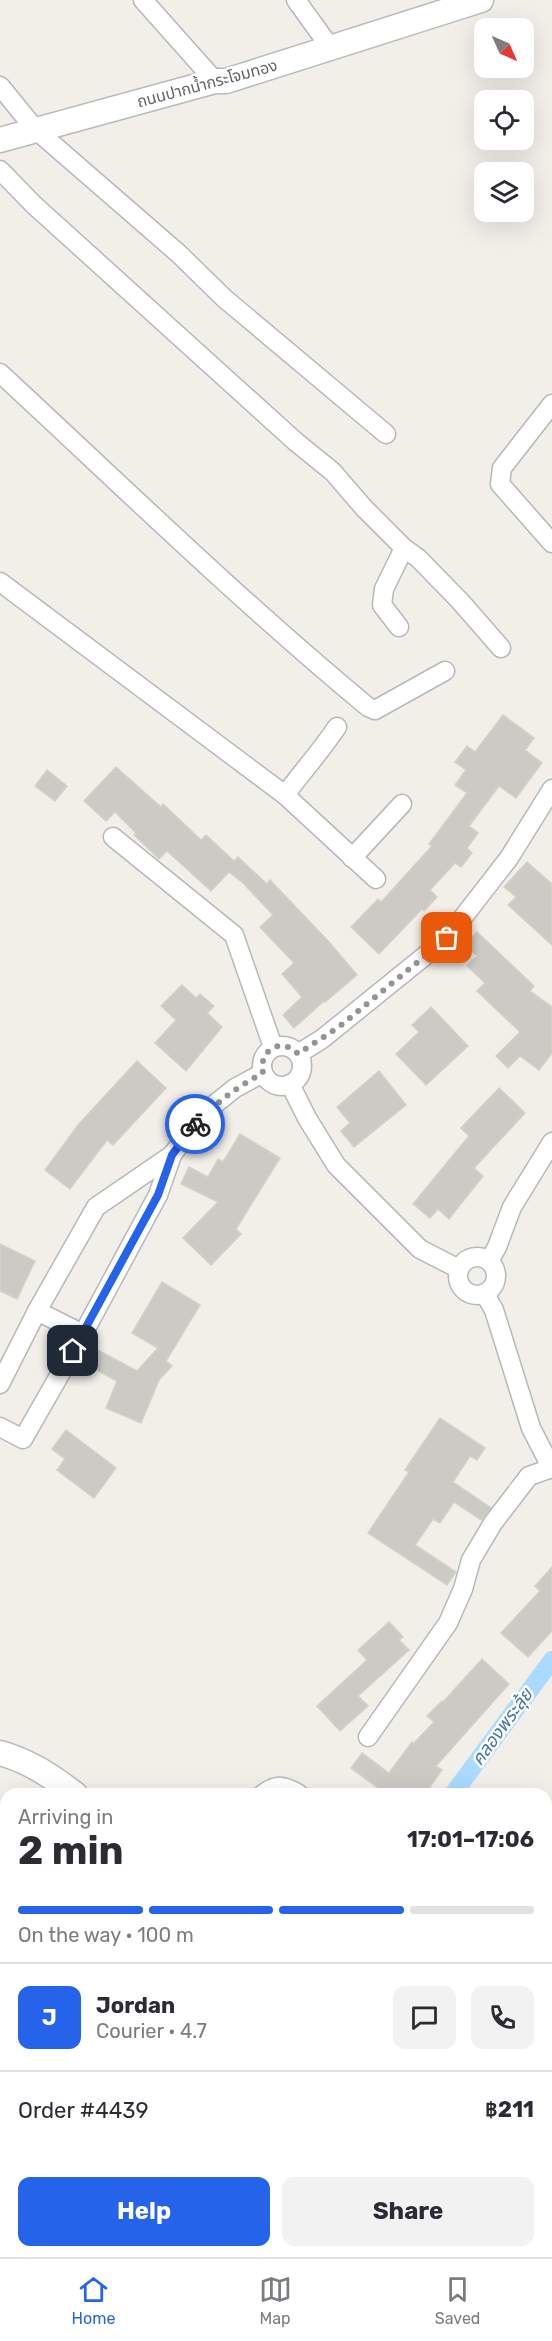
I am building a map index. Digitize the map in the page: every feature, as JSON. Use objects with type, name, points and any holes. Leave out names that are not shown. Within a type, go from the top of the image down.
[{"type":"street","points":[[143,0],[215,81]]},
{"type":"street","points":[[296,0],[330,47]]},
{"type":"street","name":"ถนนปากน้ำกระโจมทอง","points":[[0,140],[215,81],[226,81],[481,0]]},
{"type":"street","points":[[0,86],[34,129],[179,254],[224,298],[386,434]]},
{"type":"street","points":[[0,170],[34,205],[296,442],[333,472],[364,508],[460,601],[501,648]]},
{"type":"street","points":[[0,373],[192,554],[303,653],[368,707],[375,710],[445,671]]},
{"type":"street","points":[[552,404],[502,468],[500,484],[552,543]]},
{"type":"street","points":[[399,627],[382,604],[384,589],[404,548]]},
{"type":"street","points":[[0,582],[285,795],[376,879]]},
{"type":"street","points":[[285,795],[337,727]]},
{"type":"street","points":[[298,1054],[340,1026],[447,938],[509,858],[552,789]]},
{"type":"street","points":[[352,858],[402,804]]},
{"type":"street","points":[[113,837],[234,935],[273,1047]]},
{"type":"street","points":[[289,1046],[298,1054],[302,1065],[301,1071],[295,1081],[290,1084],[277,1085],[266,1079],[263,1073],[262,1060],[273,1047],[289,1046]]},
{"type":"street","points":[[0,1427],[23,1440],[158,1195],[172,1155],[195,1124],[214,1104],[235,1088],[263,1073]]},
{"type":"street","points":[[290,1084],[307,1118],[336,1165],[420,1249],[459,1269]]},
{"type":"street","points":[[489,1261],[497,1247],[512,1207],[552,1142]]},
{"type":"street","points":[[0,1384],[37,1311],[96,1207],[172,1155]]},
{"type":"street","points":[[477,1257],[489,1261],[496,1272],[496,1278],[490,1290],[485,1294],[473,1295],[462,1289],[458,1277],[459,1269],[471,1258],[477,1257]]},
{"type":"street","points":[[368,1737],[448,1623],[464,1589],[471,1560],[492,1523],[529,1476],[552,1469],[531,1428],[494,1310],[485,1294]]},
{"type":"street","points":[[37,1311],[83,1334]]},
{"type":"street","points":[[0,1753],[22,1759],[48,1773],[67,1788]]},
{"type":"street","points":[[271,1788],[283,1785],[288,1788]]},
{"type":"building","points":[[503,715],[534,738],[525,750],[542,763],[516,798],[499,786],[469,826],[478,833],[467,848],[472,853],[461,867],[455,863],[430,890],[437,897],[424,911],[422,909],[379,954],[351,927],[378,899],[381,902],[432,846],[429,844],[467,793],[455,785],[466,770],[455,762],[467,746],[475,752]]},
{"type":"building","points":[[116,767],[161,807],[163,804],[201,840],[206,835],[234,861],[238,857],[267,884],[270,880],[357,975],[294,1028],[283,1015],[302,997],[282,974],[294,963],[260,927],[273,915],[243,883],[229,872],[211,891],[167,851],[159,859],[134,835],[136,833],[115,812],[106,821],[84,801]]},
{"type":"building","points":[[47,770],[67,786],[55,801],[35,786]]},
{"type":"building","points":[[527,862],[552,884],[552,945],[508,905],[516,897],[504,887]]},
{"type":"building","points":[[477,932],[534,986],[530,991],[552,1007],[552,1053],[539,1070],[520,1056],[508,1068],[496,1056],[520,1032],[477,991],[485,983],[467,966],[477,956],[465,945]]},
{"type":"building","points":[[182,985],[196,998],[200,994],[214,1006],[207,1013],[222,1027],[186,1071],[155,1043],[176,1020],[161,1006]]},
{"type":"building","points":[[431,1007],[468,1046],[426,1085],[396,1054],[419,1032],[412,1025]]},
{"type":"building","points":[[137,1061],[166,1088],[113,1145],[107,1140],[70,1189],[45,1170],[78,1125]]},
{"type":"building","points":[[379,1071],[406,1105],[354,1147],[341,1131],[350,1123],[337,1107]]},
{"type":"building","points":[[499,1088],[525,1113],[474,1168],[483,1176],[449,1219],[438,1209],[430,1218],[413,1204],[469,1136],[461,1128]]},
{"type":"building","points":[[240,1134],[280,1158],[236,1229],[241,1234],[211,1265],[183,1238],[218,1202],[181,1184],[189,1167],[208,1177],[218,1159],[223,1162]]},
{"type":"building","points":[[0,1244],[35,1261],[17,1299],[0,1291]]},
{"type":"building","points":[[162,1282],[200,1305],[166,1361],[172,1366],[159,1380],[141,1423],[106,1408],[117,1381],[89,1366],[98,1350],[137,1371],[158,1348],[132,1333]]},
{"type":"building","points":[[440,1418],[485,1448],[477,1460],[470,1456],[453,1482],[491,1508],[481,1520],[454,1502],[440,1523],[433,1519],[415,1545],[456,1572],[447,1585],[368,1533],[409,1472],[405,1470]]},
{"type":"building","points":[[66,1430],[116,1468],[94,1498],[57,1470],[65,1459],[52,1449]]},
{"type":"building","points":[[552,1567],[552,1631],[528,1657],[501,1633],[540,1591],[535,1586]]},
{"type":"building","points":[[389,1622],[403,1637],[399,1640],[409,1650],[358,1696],[368,1706],[340,1731],[317,1706],[367,1660],[358,1650]]},
{"type":"building","points":[[482,1659],[509,1684],[436,1766],[442,1770],[429,1788],[378,1788],[351,1768],[362,1753],[389,1773],[412,1742],[414,1743],[434,1722],[427,1716]]},
{"type":"waterway","name":"คลองพระลุ้ย","points":[[457,1788],[552,1660]]},
{"type":"way so far","points":[[195,1124],[214,1104],[235,1088],[263,1073],[262,1060],[270,1049],[276,1046],[289,1046],[298,1054],[322,1039],[447,938]]},
{"type":"route","points":[[73,1351],[158,1195],[172,1155],[195,1124]]}]
